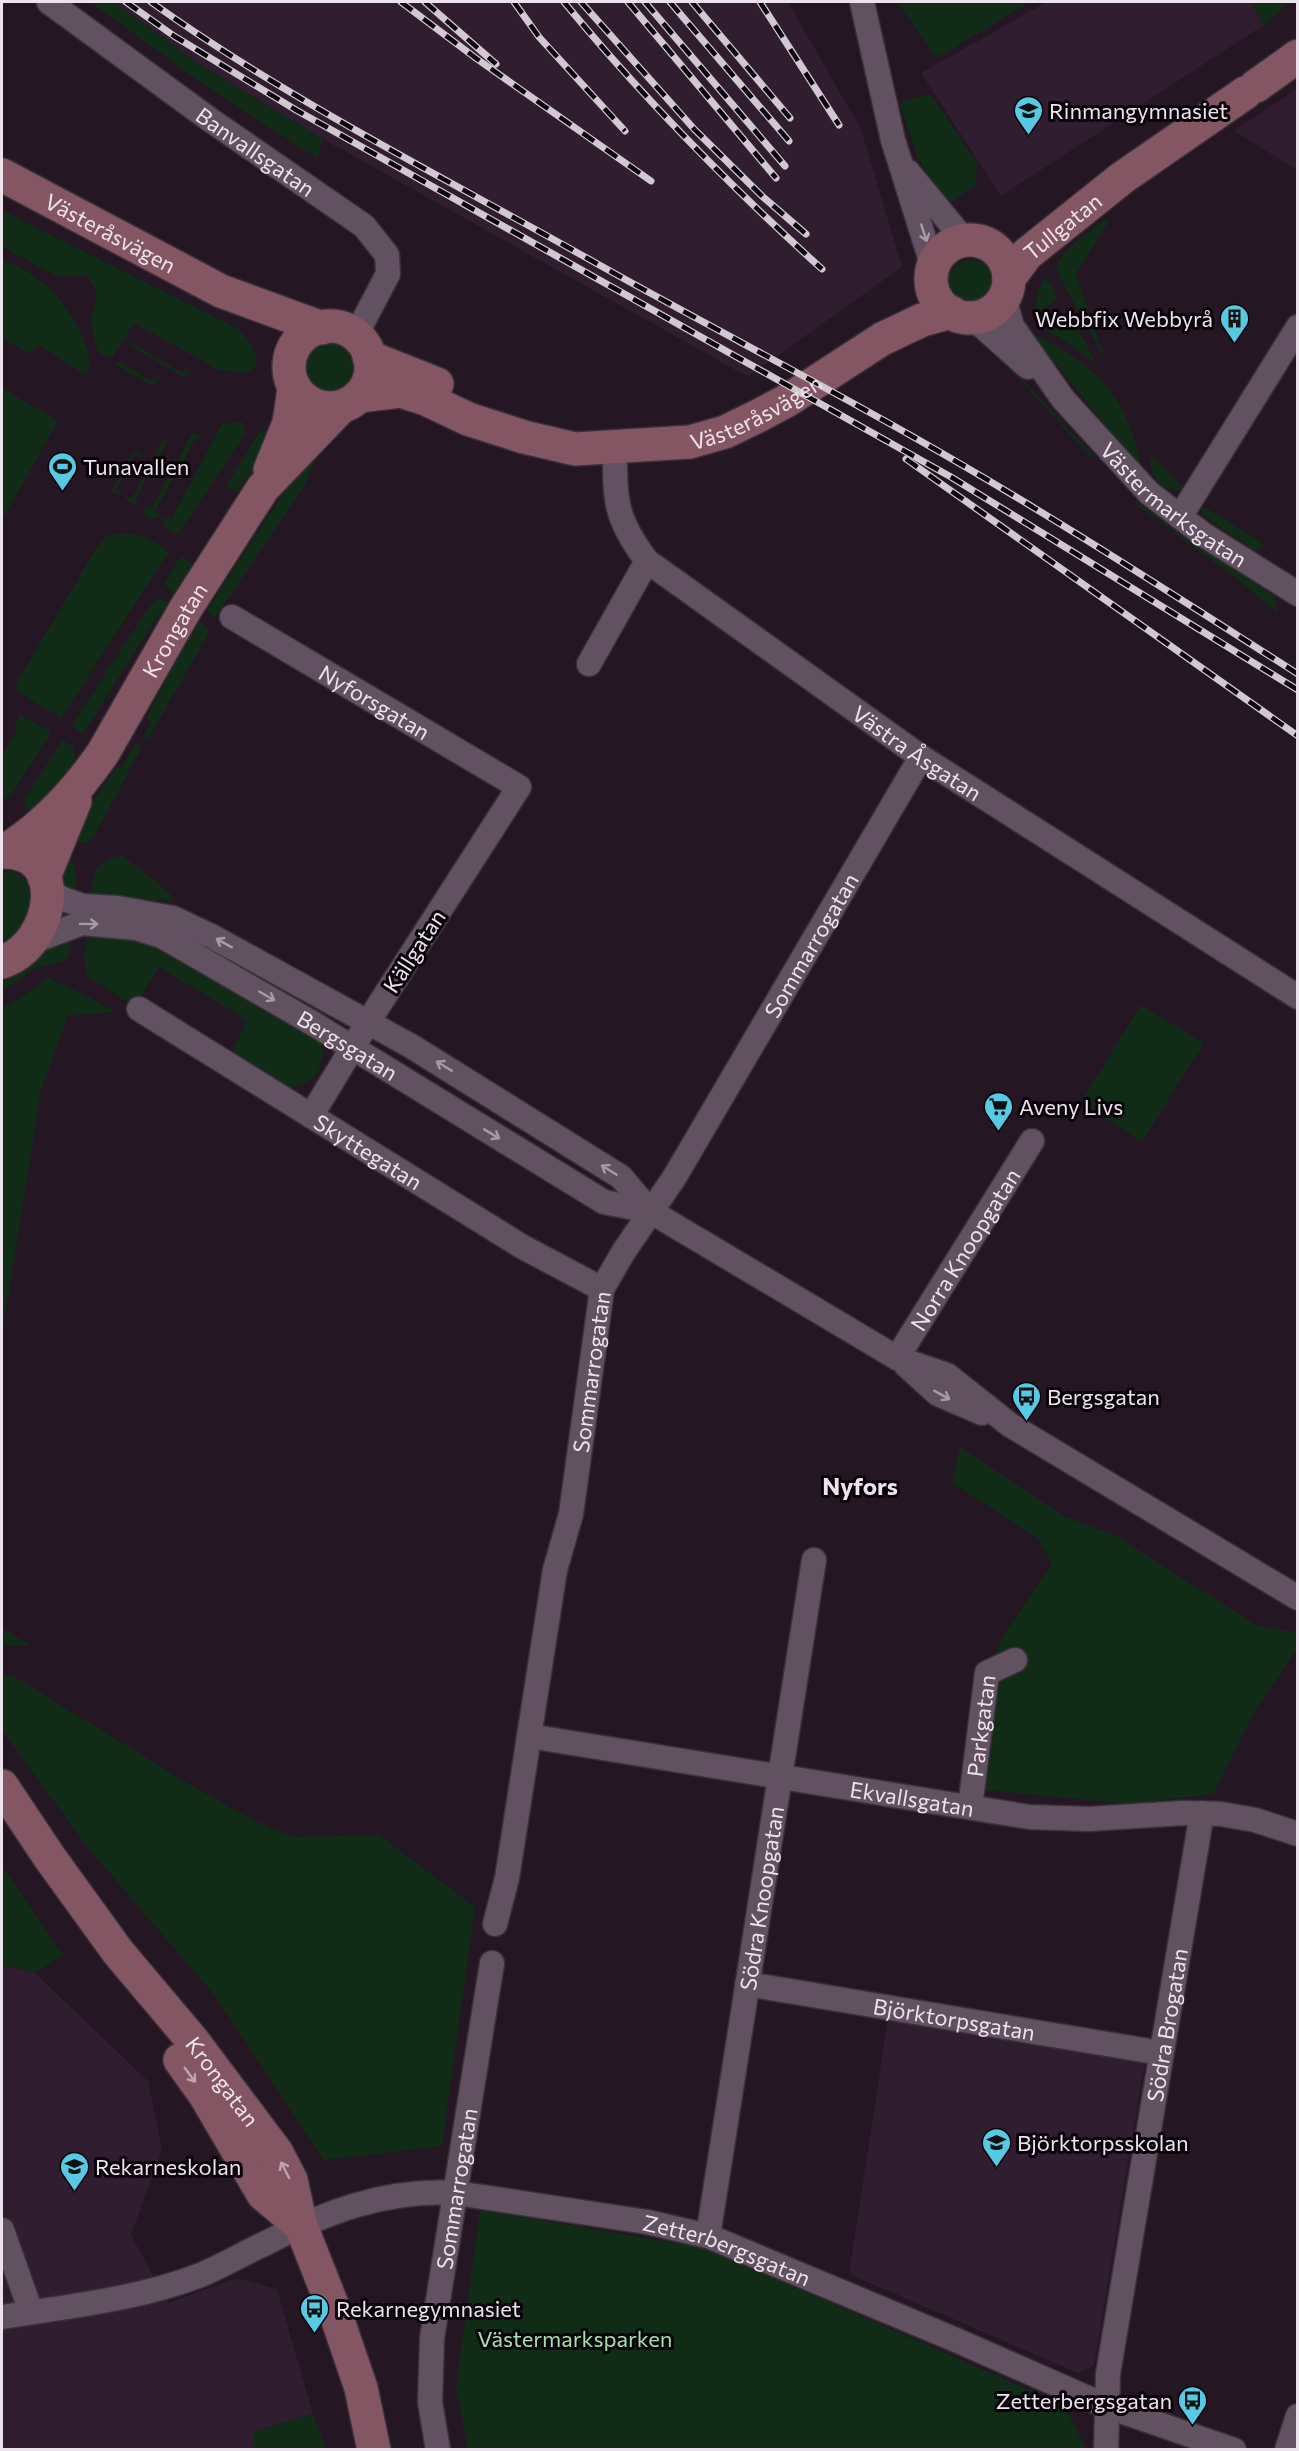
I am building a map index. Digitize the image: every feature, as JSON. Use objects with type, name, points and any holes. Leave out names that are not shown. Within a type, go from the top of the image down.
[{"type":"street","name":"Banvallsgatan","points":[[49,2],[209,119],[364,226],[387,255],[388,274],[363,346]]},
{"type":"street","points":[[862,2],[887,117],[932,273],[937,299],[962,315],[992,311],[1006,288],[1002,256],[976,242],[900,160]]},
{"type":"street","name":"Tullgatan","points":[[1006,288],[1027,254],[1122,178],[1298,56]]},
{"type":"street","name":"Västeråsvägen","points":[[2,175],[221,291],[321,328]]},
{"type":"street","name":"Tullgatan","points":[[976,242],[1018,238],[1122,178]]},
{"type":"street","points":[[932,273],[939,255],[949,246],[976,242]]},
{"type":"street","name":"Västeråsvägen","points":[[882,339],[914,308],[932,273]]},
{"type":"street","name":"Västermarksgatan","points":[[1006,288],[1012,326],[1063,399],[1149,493],[1203,535],[1298,594]]},
{"type":"street","name":"Västeråsvägen","points":[[221,291],[275,331],[293,349]]},
{"type":"street","name":"Västeråsvägen","points":[[350,402],[401,391],[426,399],[468,419],[525,437],[575,449],[690,442],[725,432],[788,400],[882,339],[922,320],[962,315]]},
{"type":"street","name":"Västermarksgatan","points":[[962,315],[1063,399]]},
{"type":"street","points":[[333,327],[345,329],[363,346],[368,381],[350,402],[328,408],[314,404],[294,389],[289,363],[293,349],[309,332],[333,327]]},
{"type":"street","points":[[1180,517],[1298,327]]},
{"type":"street","name":"Västeråsvägen","points":[[363,346],[483,402],[524,416],[575,428],[615,447]]},
{"type":"street","name":"Krongatan","points":[[2,852],[40,827],[87,775],[103,753],[186,608],[263,488],[289,423],[294,389]]},
{"type":"street","name":"Krongatan","points":[[263,488],[350,402]]},
{"type":"street","name":"Västra Åsgatan","points":[[615,447],[615,492],[621,520],[647,561],[921,757],[1298,997]]},
{"type":"street","points":[[589,664],[647,561]]},
{"type":"street","name":"Nyforsgatan","points":[[232,617],[519,787]]},
{"type":"street","name":"Sommarrogatan","points":[[495,1924],[507,1878],[555,1570],[571,1514],[602,1289],[674,1178],[921,757]]},
{"type":"street","name":"Krongatan","points":[[34,941],[46,908],[46,883],[58,838],[87,775]]},
{"type":"street","name":"Källgatan","points":[[311,1116],[368,1022],[519,787]]},
{"type":"street","points":[[2,852],[18,852],[30,859],[39,867],[46,883]]},
{"type":"street","name":"Bergsgatan","points":[[46,883],[63,899],[83,906],[118,908],[173,918],[213,937],[411,1046],[621,1177],[650,1212]]},
{"type":"street","name":"Bergsgatan","points":[[34,941],[82,923],[136,928],[162,936],[353,1048],[604,1202],[650,1212],[897,1358],[938,1394],[1010,1425],[1298,1598]]},
{"type":"street","points":[[2,962],[34,941]]},
{"type":"street","name":"Skyttegatan","points":[[139,1009],[520,1246],[602,1289]]},
{"type":"street","name":"Norra Knoopgatan","points":[[897,1358],[1032,1141]]},
{"type":"street","name":"Södra Knoopgatan","points":[[708,2236],[814,1560]]},
{"type":"street","name":"Parkgatan","points":[[970,1807],[987,1673],[1015,1660]]},
{"type":"street","name":"Ekvallsgatan","points":[[529,1736],[1029,1817],[1058,1820],[1202,1813],[1255,1820],[1298,1834]]},
{"type":"street","name":"Krongatan","points":[[2,1786],[50,1858],[118,1952],[177,2056],[205,2095],[263,2194],[301,2226],[362,2388],[374,2450]]},
{"type":"street","name":"Södra Brogatan","points":[[1106,2450],[1108,2374],[1202,1813]]},
{"type":"street","name":"Sommarrogatan","points":[[438,2450],[430,2402],[432,2338],[492,1963]]},
{"type":"street","name":"Björktorpsgatan","points":[[747,1984],[1161,2053]]},
{"type":"street","name":"Zetterbergsgatan","points":[[301,2226],[334,2211],[365,2201],[427,2191],[456,2193],[647,2222],[708,2236],[1106,2406],[1234,2450]]},
{"type":"street","points":[[2,2318],[124,2298],[198,2276],[301,2226]]},
{"type":"street","points":[[2,2230],[31,2312]]},
{"type":"street","points":[[1287,2450],[1298,2416]]},
{"type":"shaded area","points":[[114,2],[788,2],[861,129],[902,267],[748,377],[323,139],[196,62]]},
{"type":"shaded area","name":"Rinmangymnasiet","points":[[1047,2],[1251,2],[1264,25],[1001,196],[921,73]]},
{"type":"shaded area","name":"Rinmangymnasiet","points":[[1297,89],[1297,170],[1234,131]]},
{"type":"shaded area","name":"Rekarneskolan","points":[[9,1966],[35,1973],[148,2081],[162,2150],[131,2235],[168,2303],[237,2278],[277,2289],[313,2414],[254,2431],[253,2449],[2,2450],[2,1967]]},
{"type":"shaded area","name":"Björktorpsskolan","points":[[888,2019],[1145,2061],[1094,2366],[1078,2373],[849,2274]]},
{"type":"green space","points":[[90,2],[114,2],[196,62],[323,139],[317,158],[210,89]]},
{"type":"green space","points":[[897,2],[1026,2],[1022,7],[941,55],[935,56]]},
{"type":"green space","points":[[1251,2],[1289,2],[1264,25]]},
{"type":"green space","points":[[931,94],[977,163],[976,184],[947,206],[919,160],[900,105],[905,100]]},
{"type":"green space","points":[[2,210],[238,329],[255,351],[255,368],[247,373],[219,370],[134,323],[112,358],[99,354],[92,326],[96,296],[87,276],[56,276],[2,247]]},
{"type":"green space","points":[[1112,216],[1076,274],[1106,362],[1056,266],[1074,244]]},
{"type":"green space","points":[[2,260],[16,265],[40,281],[51,290],[70,313],[88,352],[87,376],[38,344],[30,354],[2,338]]},
{"type":"green space","points":[[971,260],[987,267],[994,283],[987,299],[971,306],[955,299],[948,283],[955,267]]},
{"type":"green space","points":[[1044,278],[1051,283],[1057,298],[1044,309],[1036,311],[1037,294]]},
{"type":"green space","points":[[1052,315],[1068,320],[1080,332],[1096,364],[1060,338],[1035,324]]},
{"type":"green space","points":[[1031,333],[1073,357],[1104,384],[1126,419],[1135,440],[1141,465],[1132,458]]},
{"type":"green space","points":[[325,337],[337,337],[348,342],[356,350],[361,367],[359,379],[348,392],[337,397],[325,397],[314,392],[306,384],[301,373],[301,361],[306,350],[314,342]]},
{"type":"green space","points":[[130,342],[183,373],[186,368],[190,370],[185,378],[129,345]]},
{"type":"green space","points":[[1004,359],[1094,456],[1090,457],[1003,361]]},
{"type":"green space","points":[[118,361],[152,381],[154,377],[158,379],[153,386],[115,365]]},
{"type":"green space","points":[[2,388],[58,421],[2,520]]},
{"type":"green space","points":[[241,421],[244,424],[244,435],[180,531],[177,534],[163,526],[164,517],[171,520],[223,422],[228,424]]},
{"type":"green space","points":[[269,428],[258,462],[237,493],[226,486],[259,433]]},
{"type":"green space","points":[[193,432],[202,437],[201,440],[196,438],[155,511],[160,515],[154,520],[147,517],[144,512],[145,506],[151,509]]},
{"type":"green space","points":[[163,440],[168,440],[135,500],[140,503],[137,506],[125,499],[127,495],[132,498]]},
{"type":"green space","points":[[134,450],[143,454],[140,457],[135,454],[116,489],[122,493],[120,495],[112,491]]},
{"type":"green space","points":[[310,452],[316,458],[306,483],[215,618],[207,610]]},
{"type":"green space","points":[[1151,455],[1186,490],[1171,489],[1159,482],[1151,470]]},
{"type":"green space","points":[[1130,497],[1179,534],[1275,596],[1277,613],[1250,589],[1139,507]]},
{"type":"green space","points":[[1201,506],[1263,543],[1260,549],[1253,550],[1203,515]]},
{"type":"green space","points":[[122,533],[147,538],[168,553],[61,718],[17,691],[17,682],[94,552],[106,536]]},
{"type":"green space","points":[[181,556],[192,564],[193,577],[179,597],[164,584]]},
{"type":"green space","points":[[160,597],[173,606],[169,611],[159,614],[83,734],[71,726],[150,606]]},
{"type":"green space","points":[[199,623],[206,626],[209,633],[148,739],[143,737],[152,722],[146,718]]},
{"type":"green space","points":[[20,715],[51,732],[8,800],[2,797],[2,755],[18,729],[14,726]]},
{"type":"green space","points":[[63,740],[73,747],[76,763],[39,818],[29,811],[24,800]]},
{"type":"green space","points":[[136,743],[141,749],[93,838],[85,844],[69,838],[117,766],[121,768]]},
{"type":"green space","points":[[62,853],[72,861],[76,872],[75,896],[63,883]]},
{"type":"green space","points":[[119,855],[170,893],[173,901],[157,900],[149,906],[90,900],[93,877],[99,867]]},
{"type":"green space","points":[[14,871],[26,881],[31,898],[27,923],[2,949],[2,872]]},
{"type":"green space","points":[[88,933],[137,937],[184,955],[310,1031],[323,1047],[317,1074],[292,1088],[231,1053],[247,1020],[159,967],[135,1007],[87,976],[84,956]]},
{"type":"green space","points":[[70,934],[71,950],[65,961],[36,968],[2,991],[2,979],[20,969],[52,943]]},
{"type":"green space","points":[[48,978],[115,1012],[68,1016],[41,1090],[2,1336],[2,1008]]},
{"type":"green space","points":[[1141,1005],[1204,1043],[1142,1142],[1081,1102]]},
{"type":"green space","points":[[960,1447],[1062,1515],[1116,1536],[1256,1625],[1297,1633],[1297,1649],[1254,1712],[1213,1794],[1129,1804],[984,1790],[973,1785],[987,1673],[1003,1636],[1052,1564],[1037,1538],[952,1483]]},
{"type":"green space","points":[[2,1628],[31,1646],[2,1645]]},
{"type":"green space","points":[[2,1674],[12,1675],[184,1781],[253,1820],[293,1837],[379,1835],[475,1907],[442,2146],[324,2160],[216,1997],[88,1848],[2,1730]]},
{"type":"green space","points":[[2,1866],[63,1955],[35,1973],[9,1966],[2,1967]]},
{"type":"green space","name":"Västermarksparken","points":[[480,2210],[710,2249],[1065,2406],[1086,2449],[468,2449],[456,2387]]},
{"type":"green space","points":[[313,2414],[326,2449],[253,2449],[254,2431]]},
{"type":"railway","points":[[126,2],[174,36],[296,110],[951,477],[1298,690]]},
{"type":"railway","points":[[151,2],[258,73],[313,106],[917,439],[1013,495],[1298,674]]},
{"type":"railway","points":[[401,2],[477,59],[651,181]]},
{"type":"railway","points":[[425,2],[496,64]]},
{"type":"railway","points":[[514,2],[539,37],[625,131]]},
{"type":"railway","points":[[564,2],[656,107],[754,206],[822,269]]},
{"type":"railway","points":[[581,2],[695,130],[763,197],[806,234]]},
{"type":"railway","points":[[628,2],[776,178]]},
{"type":"railway","points":[[645,2],[785,166]]},
{"type":"railway","points":[[670,2],[789,141]]},
{"type":"railway","points":[[692,2],[790,118]]},
{"type":"railway","points":[[760,2],[839,125]]},
{"type":"railway","points":[[906,459],[1298,736]]},
{"type":"place","name":"Rinmangymnasiet","points":[[1028,136]]},
{"type":"place","name":"Webbfix Webbyrå","points":[[1234,344]]},
{"type":"place","name":"Tunavallen","points":[[62,492]]},
{"type":"place","name":"Aveny Livs","points":[[998,1132]]},
{"type":"place","name":"Bergsgatan","points":[[1026,1422]]},
{"type":"place","name":"Björktorpsskolan","points":[[996,2168]]},
{"type":"place","name":"Rekarneskolan","points":[[74,2192]]},
{"type":"place","name":"Rekarnegymnasiet","points":[[315,2334]]},
{"type":"place","name":"Zetterbergsgatan","points":[[1193,2426]]},
{"type":"district","name":"Nyfors","points":[[860,1485]]}]
